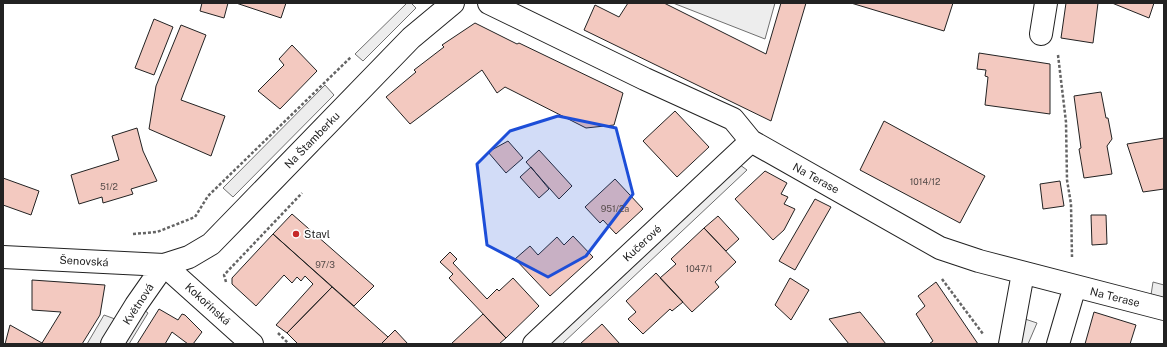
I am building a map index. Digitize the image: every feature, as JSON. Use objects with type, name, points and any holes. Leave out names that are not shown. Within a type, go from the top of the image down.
[{"type":"street","name":"Na Štamberku","points":[[164,265],[189,257],[211,244],[410,38],[453,3]]},
{"type":"street","name":"Na Terase","points":[[489,3],[645,79],[733,119],[751,141],[940,248],[1023,273],[1164,309]]},
{"type":"street","points":[[1042,34],[1046,3]]},
{"type":"street","name":"Kučerové","points":[[534,344],[751,141]]},
{"type":"street","name":"Šenovská","points":[[3,257],[164,265]]},
{"type":"street","name":"Květnová","points":[[112,344],[136,305],[164,265]]},
{"type":"street","name":"Kokořínská","points":[[164,265],[252,344]]},
{"type":"street","points":[[1010,344],[1023,273]]},
{"type":"street","points":[[1058,344],[1075,286]]},
{"type":"path","points":[[1042,34],[1058,53],[1066,122],[1067,180],[1071,204],[1072,256],[1075,286]]},
{"type":"path","points":[[195,217],[208,196],[332,74],[355,54]]},
{"type":"path","points":[[227,286],[224,275],[303,192]]},
{"type":"path","points":[[1064,254],[1072,256]]},
{"type":"path","points":[[939,274],[986,338]]},
{"type":"path","points":[[272,328],[289,344]]},
{"type":"highlighted area","points":[[558,116],[616,128],[633,194],[586,256],[548,277],[487,245],[477,164],[510,131]]},
{"type":"shaded area","points":[[407,3],[411,3],[416,8],[363,61],[355,54]]},
{"type":"shaded area","points":[[673,3],[775,3],[765,39]]},
{"type":"shaded area","points":[[325,85],[334,95],[233,197],[223,188]]},
{"type":"shaded area","points":[[736,162],[747,170],[562,344],[542,344]]},
{"type":"shaded area","points":[[1153,282],[1164,285],[1164,298],[1151,295]]},
{"type":"shaded area","points":[[140,307],[148,313],[129,344],[118,344]]},
{"type":"shaded area","points":[[104,315],[115,319],[100,344],[87,344]]},
{"type":"shaded area","points":[[1025,319],[1037,323],[1028,344],[1013,344]]},
{"type":"building","points":[[202,3],[228,3],[224,18],[200,11]]},
{"type":"building","points":[[236,3],[286,3],[281,18]]},
{"type":"building","points":[[628,3],[664,3],[766,54],[781,3],[806,3],[771,121],[584,30],[595,5],[619,17]]},
{"type":"building","points":[[851,3],[953,3],[944,31]]},
{"type":"building","points":[[1066,3],[1098,3],[1093,43],[1061,38]]},
{"type":"building","points":[[1112,3],[1154,3],[1149,18]]},
{"type":"building","points":[[154,19],[173,27],[154,75],[135,68]]},
{"type":"building","points":[[475,23],[623,93],[614,125],[586,128],[505,87],[497,93],[482,70],[410,124],[386,97],[416,72],[414,70],[444,47],[442,45]]},
{"type":"building","points":[[181,25],[206,35],[181,100],[225,116],[211,156],[149,129],[156,86]]},
{"type":"building","points":[[292,45],[317,71],[280,109],[258,91],[284,65],[279,59]]},
{"type":"building","points":[[979,53],[1050,64],[1050,114],[985,105],[988,77],[985,76],[986,70],[977,69]]},
{"type":"building","points":[[1101,92],[1112,139],[1107,146],[1112,174],[1084,178],[1079,149],[1081,148],[1074,96]]},
{"type":"building","points":[[675,111],[709,147],[677,177],[643,141]]},
{"type":"building","points":[[884,121],[985,176],[960,223],[860,170]]},
{"type":"building","points":[[137,128],[143,151],[157,181],[131,189],[133,194],[103,203],[102,197],[79,204],[71,175],[119,160],[112,136]]},
{"type":"building","points":[[1164,138],[1164,189],[1143,192],[1127,144]]},
{"type":"building","points":[[508,141],[523,158],[506,173],[488,152]]},
{"type":"building","points":[[539,150],[572,186],[559,199],[526,162]]},
{"type":"building","points":[[531,167],[549,189],[539,198],[520,177]]},
{"type":"building","points":[[765,171],[787,183],[781,194],[788,197],[784,204],[795,209],[784,230],[773,240],[735,199]]},
{"type":"building","points":[[3,178],[39,191],[31,215],[3,205]]},
{"type":"building","points":[[615,179],[643,209],[616,234],[603,220],[600,223],[585,207]]},
{"type":"building","points":[[1060,181],[1064,206],[1043,209],[1040,184]]},
{"type":"building","points":[[815,199],[831,207],[795,270],[779,261]]},
{"type":"building","points":[[292,214],[374,286],[354,306],[273,234]]},
{"type":"building","points":[[1091,215],[1106,215],[1107,244],[1092,245]]},
{"type":"building","points":[[718,216],[739,239],[726,251],[704,228]]},
{"type":"building","points":[[704,228],[736,262],[715,282],[719,287],[692,312],[660,278],[676,264],[671,259]]},
{"type":"building","points":[[273,234],[332,287],[287,333],[276,325],[313,284],[305,276],[301,281],[297,277],[292,283],[284,275],[256,306],[232,284],[232,278]]},
{"type":"building","points":[[573,236],[593,257],[550,296],[515,259],[530,246],[538,255],[557,237],[564,245]]},
{"type":"building","points":[[450,252],[457,259],[453,263],[487,299],[497,289],[499,291],[513,278],[539,306],[506,338],[449,278],[453,274],[440,262]]},
{"type":"building","points":[[656,273],[683,302],[672,311],[670,309],[643,334],[628,319],[636,312],[626,301]]},
{"type":"building","points":[[790,278],[809,290],[791,320],[775,305]]},
{"type":"building","points":[[32,280],[105,285],[100,315],[82,344],[42,343],[61,312],[32,310]]},
{"type":"building","points":[[936,282],[978,344],[929,344],[933,341],[916,314],[925,306],[918,296]]},
{"type":"building","points":[[332,287],[388,337],[381,344],[298,344],[287,333]]},
{"type":"building","points":[[159,309],[178,320],[182,314],[185,315],[202,332],[193,344],[188,344],[172,332],[165,344],[137,344]]},
{"type":"building","points":[[860,312],[886,344],[849,344],[829,319]]},
{"type":"building","points":[[1094,312],[1136,325],[1130,344],[1085,344]]},
{"type":"building","points":[[483,314],[506,338],[499,344],[451,344]]},
{"type":"building","points":[[602,324],[620,344],[580,344]]},
{"type":"building","points":[[10,325],[42,343],[44,344],[5,344]]},
{"type":"building","points":[[395,330],[408,344],[381,344]]},
{"type":"place","name":"Stavl","points":[[296,234]]}]
